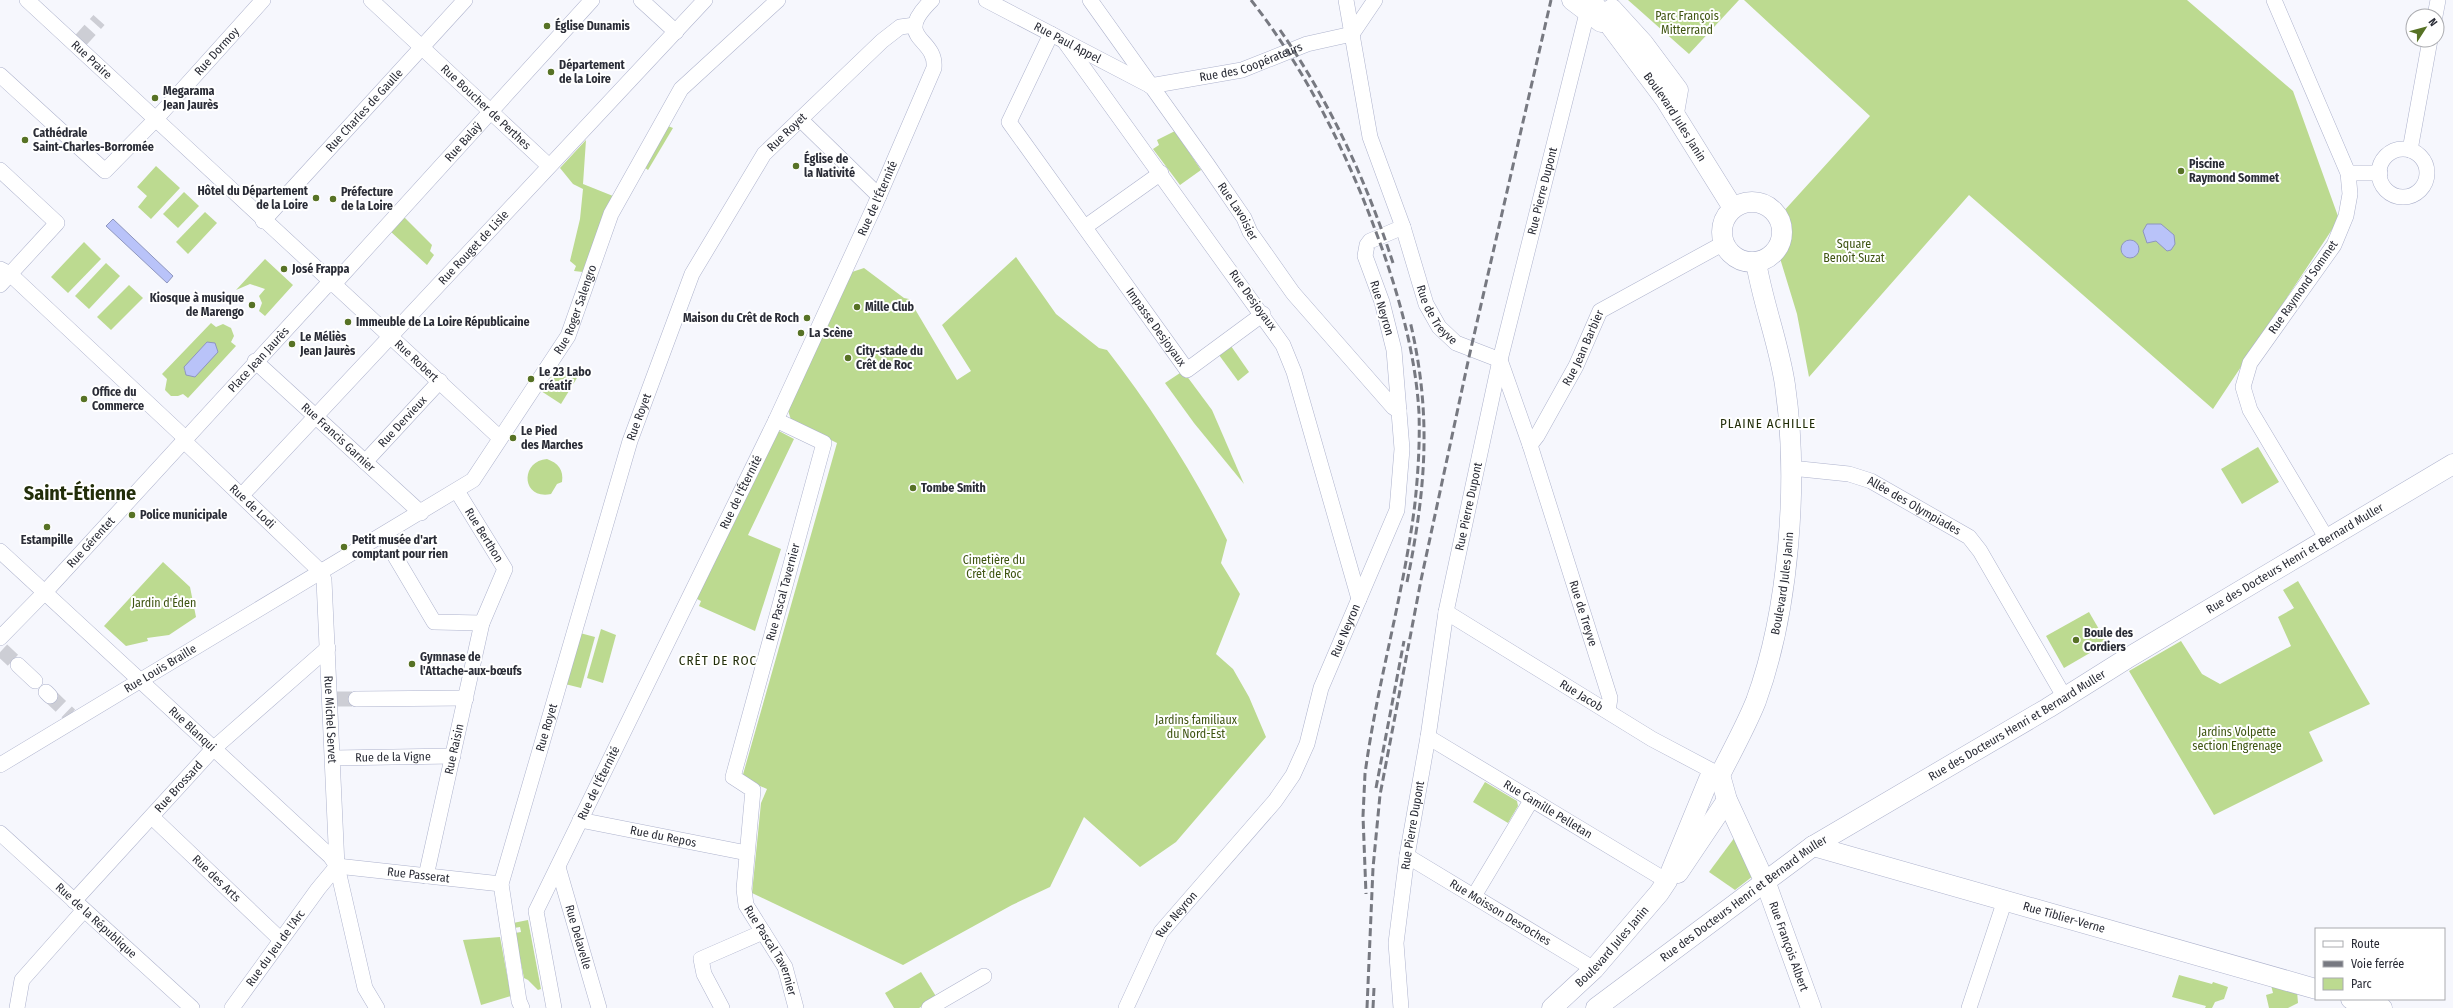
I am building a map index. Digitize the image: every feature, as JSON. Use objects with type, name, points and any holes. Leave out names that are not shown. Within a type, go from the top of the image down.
[{"type":"main road","name":"Boulevard Jules Janin","points":[[1572,0],[1589,4],[1612,28],[1674,113],[1733,208]]},
{"type":"main road","points":[[1604,0],[1643,43],[1678,90],[1674,113]]},
{"type":"main road","points":[[1744,202],[1754,202],[1772,209],[1778,217],[1782,231],[1779,246],[1769,256],[1756,262],[1737,258],[1724,243],[1722,224],[1733,208],[1744,202]]},
{"type":"main road","name":"Boulevard Jules Janin","points":[[1552,1008],[1594,969],[1620,941],[1667,881],[1694,812],[1709,779],[1720,775],[1755,703],[1772,649],[1790,534],[1791,468],[1785,386],[1756,262]]},
{"type":"main road","name":"Rue des Docteurs Henri et Bernard Muller","points":[[1596,1008],[1807,850],[2065,698],[2453,464]]},
{"type":"main road","name":"Rue François Albert","points":[[1720,775],[1727,800],[1764,881],[1811,1008]]},
{"type":"main road","name":"Boulevard Jules Janin","points":[[1667,881],[1677,874],[1727,800]]},
{"type":"main road","points":[[1751,852],[1772,859],[1807,850]]},
{"type":"main road","name":"Rue Tiblier-Verne","points":[[1807,850],[2005,900],[2315,989]]},
{"type":"main road","points":[[2354,1000],[2382,1008]]},
{"type":"street","name":"Rue Praire","points":[[27,0],[155,120]]},
{"type":"street","name":"Rue Dormoy","points":[[155,120],[264,0]]},
{"type":"street","name":"Rue Boucher de Perthes","points":[[371,0],[549,166]]},
{"type":"street","name":"Rue Charles de Gaulle","points":[[263,221],[465,0]]},
{"type":"street","name":"Rue Balaÿ","points":[[334,284],[592,0]]},
{"type":"street","points":[[641,0],[676,32]]},
{"type":"street","name":"Rue Rouget de Lisle","points":[[242,495],[705,0]]},
{"type":"street","name":"Rue Roger Salengro","points":[[321,572],[383,536],[473,480],[568,336],[611,214],[681,89],[778,0]]},
{"type":"street","points":[[915,25],[916,17],[932,0]]},
{"type":"street","name":"Rue Paul Appel","points":[[986,0],[1150,86]]},
{"type":"street","name":"Rue Lavoisier","points":[[1090,0],[1207,164],[1244,218],[1250,232],[1293,293],[1392,407],[1399,411]]},
{"type":"street","name":"Rue de Treyve","points":[[1346,0],[1370,137],[1403,227],[1426,304],[1439,327],[1456,343],[1500,360],[1530,445],[1610,698],[1608,711]]},
{"type":"street","points":[[1352,34],[1375,0]]},
{"type":"street","name":"Rue Raymond Sommet","points":[[2274,0],[2348,173],[2350,194],[2346,216],[2334,245],[2250,363],[2244,387],[2250,410],[2327,539]]},
{"type":"street","name":"Rue Pierre Dupont","points":[[1401,1008],[1396,943],[1407,856],[1428,737],[1446,612],[1500,360],[1589,4]]},
{"type":"street","name":"Rue de l'Éternité","points":[[553,1008],[536,911],[776,420],[879,196],[934,68],[933,57],[918,35],[915,25]]},
{"type":"street","name":"Rue Royet","points":[[522,1008],[519,1001],[501,884],[630,441],[692,274],[764,154],[882,41],[900,27],[915,25]]},
{"type":"street","name":"Impasse Desjoyaux","points":[[1051,34],[1009,122],[1187,370],[1263,314]]},
{"type":"street","name":"Rue des Coopérateurs","points":[[1150,86],[1242,70],[1307,44],[1352,34]]},
{"type":"street","name":"Rue Desjoyaux","points":[[1065,42],[1263,314],[1288,354],[1359,599]]},
{"type":"street","points":[[2410,150],[2429,48]]},
{"type":"street","points":[[0,74],[105,171],[155,120],[327,280],[334,284]]},
{"type":"street","points":[[800,119],[879,196]]},
{"type":"street","points":[[2395,150],[2410,150],[2422,159],[2427,174],[2423,185],[2414,194],[2407,196],[2391,193],[2385,188],[2380,173],[2384,159],[2389,154],[2395,150]]},
{"type":"street","points":[[0,170],[57,223],[3,276],[183,436],[184,441]]},
{"type":"street","points":[[1085,227],[1161,173]]},
{"type":"street","points":[[2348,173],[2380,173]]},
{"type":"street","name":"Rue Neyron","points":[[1126,1008],[1161,932],[1275,801],[1293,776],[1307,744],[1322,688],[1399,504],[1402,449],[1394,350],[1382,302],[1364,256],[1367,245],[1370,241],[1403,227]]},
{"type":"street","name":"Rue Jean Barbier","points":[[1530,445],[1537,436],[1576,366],[1600,311],[1724,243]]},
{"type":"street","name":"Rue Robert","points":[[334,284],[500,438]]},
{"type":"street","name":"Place Jean Jaurès","points":[[184,441],[255,361],[326,286],[334,284]]},
{"type":"street","name":"Rue Francis Garnier","points":[[255,361],[421,512]]},
{"type":"street","name":"Rue Dervieux","points":[[365,462],[440,381]]},
{"type":"street","name":"Rue Pascal Tavernier","points":[[776,420],[824,444],[733,778],[753,790],[744,889],[746,904],[785,968],[796,1008]]},
{"type":"street","name":"Rue de Lodi","points":[[184,441],[321,572]]},
{"type":"street","name":"Rue Gérentet","points":[[1,645],[46,591],[184,441]]},
{"type":"street","name":"Allée des Olympiades","points":[[1791,468],[1849,474],[1871,481],[1969,537],[1980,551],[2065,698]]},
{"type":"street","name":"Rue Berthon","points":[[457,491],[506,569],[482,623]]},
{"type":"street","points":[[383,536],[434,622],[482,623]]},
{"type":"street","name":"Rue Blanqui","points":[[0,551],[46,591],[213,749],[330,856],[337,866]]},
{"type":"street","name":"Rue Michel Servet","points":[[321,572],[324,580],[328,648],[334,699],[337,866]]},
{"type":"street","name":"Rue Louis Braille","points":[[0,765],[72,718],[140,680],[321,572]]},
{"type":"street","name":"Rue Jacob","points":[[1446,612],[1652,739],[1720,775]]},
{"type":"street","name":"Rue Raisin","points":[[426,876],[482,623]]},
{"type":"street","name":"Rue Brossard","points":[[17,1008],[22,980],[79,906],[152,817],[213,749],[328,648]]},
{"type":"street","points":[[18,665],[44,690]]},
{"type":"street","points":[[356,699],[466,698]]},
{"type":"street","name":"Rue Camille Pelletan","points":[[1428,737],[1667,881]]},
{"type":"street","name":"Rue de la Vigne","points":[[334,758],[453,756]]},
{"type":"street","points":[[1474,896],[1532,799]]},
{"type":"street","name":"Rue des Arts","points":[[152,817],[281,940]]},
{"type":"street","name":"Rue du Repos","points":[[580,820],[747,853]]},
{"type":"street","name":"Rue de la République","points":[[0,833],[192,1008]]},
{"type":"street","name":"Rue Moisson Desroches","points":[[1407,856],[1594,969]]},
{"type":"street","points":[[337,866],[365,988],[377,1008]]},
{"type":"street","name":"Rue Passerat","points":[[337,866],[501,884]]},
{"type":"street","name":"Rue du Jeu de l'Arc","points":[[232,1008],[318,889],[337,866]]},
{"type":"street","name":"Rue Delavelle","points":[[558,867],[599,1008]]},
{"type":"street","points":[[1969,1008],[2005,900]]},
{"type":"street","points":[[722,1008],[704,974],[701,959],[764,932]]},
{"type":"street","points":[[929,1008],[984,976]]},
{"type":"green space","name":"Parc François Mitterrand","points":[[1628,0],[1739,0],[1689,54]]},
{"type":"green space","name":"Parc François Mitterrand","points":[[1744,0],[2187,0],[2293,91],[2339,219],[2213,409],[1969,195],[1809,377],[1797,314],[1779,255],[1786,231],[1782,213],[1870,116]]},
{"type":"green space","points":[[668,126],[673,128],[648,170],[644,167]]},
{"type":"green space","points":[[1175,131],[1201,170],[1180,185],[1153,149],[1159,145],[1157,140]]},
{"type":"green space","points":[[586,140],[583,184],[613,196],[583,272],[574,271],[576,266],[570,261],[580,219],[583,189],[573,184],[560,168]]},
{"type":"green space","points":[[156,166],[180,188],[151,219],[138,207],[147,196],[137,187]]},
{"type":"green space","points":[[184,192],[199,206],[178,228],[163,214]]},
{"type":"green space","points":[[205,212],[217,223],[188,254],[176,242]]},
{"type":"green space","points":[[403,216],[432,245],[430,251],[434,255],[427,265],[390,231]]},
{"type":"green space","points":[[84,242],[101,259],[68,293],[51,277]]},
{"type":"green space","name":"Cimetière du Crêt de Roc","points":[[1016,257],[1056,314],[1099,348],[1107,350],[1124,372],[1172,442],[1214,515],[1227,540],[1221,563],[1240,594],[1216,654],[1233,669],[1249,697],[1266,737],[1176,842],[1140,867],[1084,817],[1050,887],[1012,905],[903,965],[752,893],[761,803],[767,789],[742,778],[837,443],[791,420],[787,407],[852,272],[864,268],[904,298],[909,299],[957,380],[971,371],[942,325]]},
{"type":"green space","points":[[265,259],[293,285],[265,316],[259,311],[262,303],[259,296],[265,289],[250,284],[236,290]]},
{"type":"green space","points":[[106,263],[120,276],[89,309],[75,296]]},
{"type":"green space","points":[[129,285],[143,298],[111,330],[97,317]]},
{"type":"green space","points":[[211,323],[216,327],[223,324],[231,328],[234,336],[231,342],[236,346],[188,398],[183,394],[171,396],[165,390],[167,379],[162,374]],"holes":[[[207,342],[216,351],[194,377],[184,370]]]},
{"type":"green space","points":[[1231,346],[1249,372],[1238,381],[1219,355]]},
{"type":"green space","points":[[559,365],[580,373],[561,404],[541,391]]},
{"type":"green space","points":[[1183,371],[1212,410],[1244,484],[1194,423],[1165,383]]},
{"type":"green space","points":[[777,430],[794,439],[748,535],[781,549],[755,631],[699,606],[701,601],[695,598]]},
{"type":"green space","points":[[2258,447],[2279,482],[2242,504],[2221,469]]},
{"type":"green space","points":[[547,459],[557,465],[561,471],[562,482],[557,484],[551,494],[541,494],[534,491],[529,486],[528,473],[532,466],[538,461]]},
{"type":"green space","name":"Jardin d'Éden","points":[[163,562],[190,587],[196,617],[169,635],[147,638],[148,641],[126,646],[104,626]]},
{"type":"green space","name":"Jardins Volpette section Engrenage","points":[[2298,581],[2370,704],[2309,732],[2323,761],[2214,815],[2129,671],[2181,641],[2202,674],[2220,684],[2291,646],[2278,617],[2294,608],[2283,590]]},
{"type":"green space","name":"Boule des Cordiers","points":[[2089,612],[2107,643],[2064,668],[2046,636]]},
{"type":"green space","points":[[601,629],[616,635],[603,683],[587,678]]},
{"type":"green space","points":[[580,633],[595,637],[581,688],[565,684]]},
{"type":"green space","points":[[1485,782],[1517,801],[1518,806],[1508,823],[1473,802]]},
{"type":"green space","points":[[1735,837],[1753,876],[1735,890],[1709,872]]},
{"type":"green space","points":[[528,920],[541,989],[538,990],[524,978],[515,933],[521,932],[520,927],[514,928],[513,923]]},
{"type":"green space","points":[[500,937],[511,996],[481,1005],[463,940]]},
{"type":"green space","points":[[921,972],[937,998],[919,1008],[894,1008],[885,993]]},
{"type":"green space","points":[[2179,975],[2212,984],[2213,982],[2228,987],[2224,999],[2215,1002],[2212,1008],[2205,1008],[2206,1006],[2172,997]]},
{"type":"green space","points":[[2271,985],[2297,991],[2298,1003],[2288,1008],[2269,1008],[2266,995],[2273,993]]},
{"type":"water","points":[[113,219],[173,276],[167,283],[106,226]]},
{"type":"water","points":[[2147,224],[2161,224],[2174,235],[2175,244],[2171,250],[2167,251],[2156,241],[2147,243],[2143,231]]},
{"type":"water","points":[[2130,240],[2136,243],[2139,249],[2136,255],[2130,258],[2124,255],[2121,249],[2124,243]]},
{"type":"water","points":[[207,342],[215,343],[218,352],[195,377],[186,375],[184,367]]},
{"type":"tunnel","points":[[80,41],[99,20]]},
{"type":"tunnel","points":[[2,650],[18,665]]},
{"type":"tunnel","points":[[50,696],[70,715]]},
{"type":"tunnel","points":[[337,699],[356,699]]},
{"type":"railway","points":[[1251,0],[1273,29],[1311,91],[1359,189],[1373,223],[1397,295],[1415,373],[1419,413],[1418,470],[1415,503],[1404,571],[1376,706],[1365,774],[1363,816],[1366,894]]},
{"type":"railway","points":[[1367,1008],[1373,868],[1380,795],[1421,580],[1469,357],[1551,0]]},
{"type":"railway","points":[[1280,30],[1298,57],[1331,113],[1359,172],[1393,263]]},
{"type":"railway","points":[[1407,582],[1419,515],[1424,452],[1424,420],[1421,388],[1417,355],[1410,321]]},
{"type":"railway","points":[[1376,788],[1404,641]]},
{"type":"railway","points":[[1373,1008],[1374,988]]},
{"type":"place","name":"Église Dunamis","points":[[547,26]]},
{"type":"place","name":"Département de la Loire","points":[[551,72]]},
{"type":"place","name":"Megarama Jean Jaurès","points":[[155,98]]},
{"type":"place","name":"Cathédrale Saint-Charles-Borromée","points":[[25,140]]},
{"type":"place","name":"Église de la Nativité","points":[[796,166]]},
{"type":"place","name":"Piscine Raymond Sommet","points":[[2181,171]]},
{"type":"place","name":"Hôtel du Département de la Loire","points":[[316,198]]},
{"type":"place","name":"Préfecture de la Loire","points":[[333,199]]},
{"type":"place","name":"José Frappa","points":[[284,269]]},
{"type":"place","name":"Kiosque à musique de Marengo","points":[[252,305]]},
{"type":"place","name":"Mille Club","points":[[857,307]]},
{"type":"place","name":"Maison du Crêt de Roch","points":[[807,318]]},
{"type":"place","name":"Immeuble de La Loire Républicaine","points":[[348,322]]},
{"type":"place","name":"La Scène","points":[[801,333]]},
{"type":"place","name":"Le Méliès Jean Jaurès","points":[[292,344]]},
{"type":"place","name":"City-stade du Crêt de Roc","points":[[848,358]]},
{"type":"place","name":"Le 23 Labo créatif","points":[[531,379]]},
{"type":"place","name":"Office du Commerce","points":[[84,399]]},
{"type":"place","name":"Le Pied des Marches","points":[[513,438]]},
{"type":"place","name":"Tombe Smith","points":[[913,488]]},
{"type":"place","name":"Police municipale","points":[[132,515]]},
{"type":"place","name":"Estampille","points":[[47,527]]},
{"type":"place","name":"Petit musée d'art comptant pour rien","points":[[344,547]]},
{"type":"place","name":"Boule des Cordiers","points":[[2076,640]]},
{"type":"place","name":"Gymnase de l'Attache-aux-bœufs","points":[[412,664]]},
{"type":"district","name":"PLAINE ACHILLE","points":[[1768,423]]},
{"type":"district","name":"Saint-Étienne","points":[[80,493]]},
{"type":"district","name":"CRÊT DE ROC","points":[[718,660]]},
{"type":"park label","name":"Square Benoît Suzat","points":[[1854,251]]},
{"type":"park label","name":"Jardins familiaux du Nord-Est","points":[[1196,727]]}]
